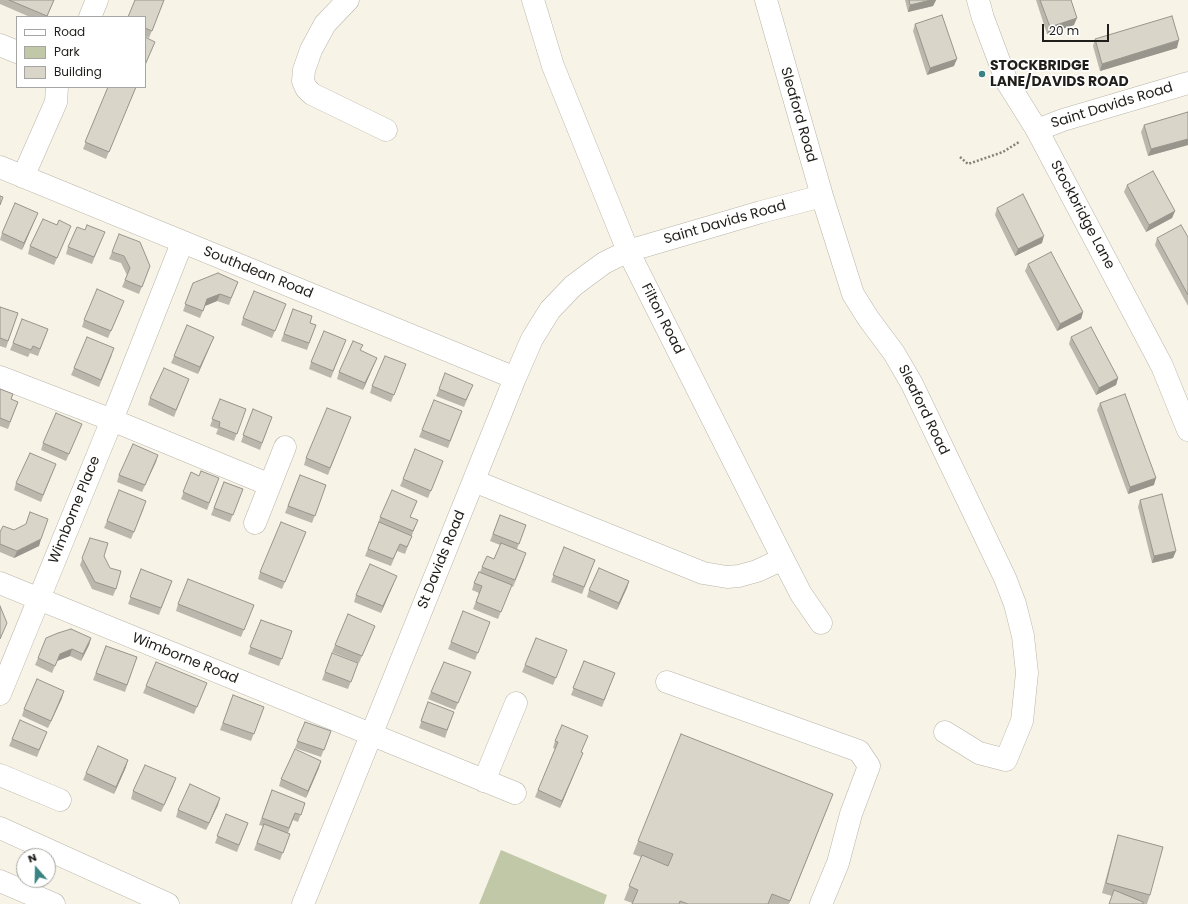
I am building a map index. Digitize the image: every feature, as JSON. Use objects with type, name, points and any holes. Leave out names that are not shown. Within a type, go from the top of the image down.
[{"type":"street","points":[[90,16],[97,0]]},
{"type":"street","points":[[348,0],[325,24],[311,50],[304,70],[303,81],[306,88],[312,94],[386,130]]},
{"type":"street","name":"Filton Road","points":[[533,0],[553,66],[628,251],[801,594],[821,623]]},
{"type":"street","name":"Sleaford Road","points":[[766,0],[822,196],[853,294],[868,318],[894,353],[912,384],[1005,578],[1015,604],[1023,636],[1027,673],[1022,721],[1006,760],[979,753],[945,732]]},
{"type":"street","name":"Stockbridge Lane","points":[[978,0],[983,18],[1007,82],[1037,130],[1162,366],[1188,430]]},
{"type":"street","points":[[0,45],[16,52]]},
{"type":"street","name":"Saint Davids Road","points":[[1037,130],[1063,120],[1188,83]]},
{"type":"street","points":[[23,177],[56,102],[57,88]]},
{"type":"street","name":"Southdean Road","points":[[0,167],[182,243],[297,288],[515,378]]},
{"type":"street","name":"Saint Davids Road","points":[[628,251],[761,212],[822,196]]},
{"type":"street","name":"Wimborne Place","points":[[0,694],[112,420],[182,243]]},
{"type":"street","name":"St Davids Road","points":[[303,904],[532,339],[555,304],[574,286],[604,263],[628,251]]},
{"type":"street","points":[[0,377],[112,420],[270,484]]},
{"type":"street","points":[[255,523],[285,447]]},
{"type":"street","points":[[474,481],[704,573],[727,578],[739,576],[757,571],[783,559]]},
{"type":"street","name":"Wimborne Road","points":[[0,583],[515,794]]},
{"type":"street","points":[[667,682],[859,751],[869,766],[851,814],[838,864],[821,904]]},
{"type":"street","points":[[484,781],[516,703]]},
{"type":"street","points":[[0,775],[60,800]]},
{"type":"street","points":[[0,828],[168,904]]},
{"type":"street","points":[[0,881],[54,904]]},
{"type":"path","points":[[960,157],[968,164],[1003,152],[1037,130]]},
{"type":"green space","points":[[501,850],[607,895],[604,904],[479,904]]},
{"type":"building","points":[[9,0],[54,0],[47,16]]},
{"type":"building","points":[[135,0],[164,0],[152,31],[146,28],[146,16],[128,16]]},
{"type":"building","points":[[909,0],[931,0],[910,5]]},
{"type":"building","points":[[1040,0],[1071,0],[1077,18],[1050,27]]},
{"type":"building","points":[[942,15],[957,59],[930,68],[915,24]]},
{"type":"building","points":[[1172,16],[1179,40],[1102,64],[1095,39]]},
{"type":"building","points":[[146,38],[155,42],[146,63]]},
{"type":"building","points":[[108,88],[136,88],[109,152],[85,142]]},
{"type":"building","points":[[1188,112],[1188,139],[1151,149],[1144,125]]},
{"type":"building","points":[[1153,171],[1175,211],[1149,225],[1127,185]]},
{"type":"building","points":[[1023,194],[1044,236],[1018,249],[997,208]]},
{"type":"building","points":[[0,196],[3,197],[0,205]]},
{"type":"building","points":[[15,203],[38,213],[24,243],[2,233]]},
{"type":"building","points":[[43,219],[57,225],[59,220],[71,226],[57,258],[30,246]]},
{"type":"building","points":[[87,225],[105,232],[94,257],[68,247],[77,227],[85,230]]},
{"type":"building","points":[[1181,225],[1188,237],[1188,295],[1157,238]]},
{"type":"building","points":[[119,234],[140,242],[150,266],[142,287],[125,280],[130,268],[124,256],[112,252]]},
{"type":"building","points":[[1051,252],[1083,312],[1060,324],[1028,264]]},
{"type":"building","points":[[218,273],[238,282],[231,298],[220,294],[207,299],[203,311],[185,304],[193,283]]},
{"type":"building","points":[[97,289],[124,301],[111,331],[84,320]]},
{"type":"building","points":[[254,291],[286,304],[275,331],[243,318]]},
{"type":"building","points":[[0,307],[18,313],[8,341],[0,338]]},
{"type":"building","points":[[293,309],[312,316],[310,323],[316,325],[309,343],[284,334]]},
{"type":"building","points":[[22,319],[48,329],[40,349],[33,346],[31,350],[13,343]]},
{"type":"building","points":[[187,325],[214,337],[200,367],[174,356]]},
{"type":"building","points":[[1091,327],[1118,378],[1099,388],[1071,337]]},
{"type":"building","points":[[324,331],[346,340],[333,371],[311,362]]},
{"type":"building","points":[[87,337],[114,348],[101,380],[74,368]]},
{"type":"building","points":[[353,341],[363,345],[360,350],[377,358],[365,383],[339,372]]},
{"type":"building","points":[[385,356],[406,364],[394,395],[372,386]]},
{"type":"building","points":[[164,368],[189,379],[176,410],[150,398]]},
{"type":"building","points":[[445,373],[473,385],[466,400],[439,389]]},
{"type":"building","points":[[0,389],[13,394],[11,399],[18,402],[10,422],[0,418]]},
{"type":"building","points":[[1125,394],[1156,478],[1130,487],[1100,403]]},
{"type":"building","points":[[220,399],[246,409],[237,434],[219,427],[220,422],[212,419]]},
{"type":"building","points":[[434,400],[462,411],[450,441],[422,430]]},
{"type":"building","points":[[327,408],[351,417],[330,468],[306,458]]},
{"type":"building","points":[[253,409],[272,417],[262,443],[243,435]]},
{"type":"building","points":[[56,413],[82,424],[69,454],[43,443]]},
{"type":"building","points":[[133,444],[158,455],[145,485],[119,475]]},
{"type":"building","points":[[415,449],[443,461],[431,491],[403,479]]},
{"type":"building","points":[[30,453],[56,464],[43,495],[16,483]]},
{"type":"building","points":[[201,471],[219,478],[209,503],[183,492],[191,472],[199,476]]},
{"type":"building","points":[[300,475],[326,485],[315,516],[288,506]]},
{"type":"building","points":[[224,482],[243,489],[233,515],[214,508]]},
{"type":"building","points":[[119,490],[146,501],[134,532],[107,521]]},
{"type":"building","points":[[392,490],[417,501],[410,517],[418,520],[413,531],[380,517]]},
{"type":"building","points":[[1162,494],[1176,551],[1154,556],[1140,500]]},
{"type":"building","points":[[30,512],[48,519],[41,539],[17,551],[0,544],[0,532],[3,526],[14,530],[26,524]]},
{"type":"building","points":[[500,515],[526,525],[519,544],[493,534]]},
{"type":"building","points":[[281,522],[306,532],[285,582],[260,572]]},
{"type":"building","points":[[379,522],[412,536],[407,547],[400,544],[393,559],[368,549]]},
{"type":"building","points":[[90,538],[108,543],[104,556],[110,568],[121,571],[116,589],[95,582],[82,558]]},
{"type":"building","points":[[501,543],[526,553],[515,580],[482,567],[487,556],[494,559]]},
{"type":"building","points":[[564,547],[595,560],[584,587],[553,575]]},
{"type":"building","points":[[370,564],[397,576],[383,606],[356,595]]},
{"type":"building","points":[[599,568],[629,581],[619,603],[589,590]]},
{"type":"building","points":[[141,569],[172,581],[161,608],[130,597]]},
{"type":"building","points":[[479,572],[512,585],[501,612],[476,602],[482,586],[474,583]]},
{"type":"building","points":[[188,579],[254,605],[244,630],[178,604]]},
{"type":"building","points":[[0,606],[7,623],[0,639]]},
{"type":"building","points":[[463,611],[490,622],[478,653],[451,642]]},
{"type":"building","points":[[348,614],[375,626],[362,656],[335,645]]},
{"type":"building","points":[[261,620],[292,631],[282,659],[250,647]]},
{"type":"building","points":[[71,629],[91,638],[83,654],[72,649],[60,654],[55,666],[38,658],[46,638]]},
{"type":"building","points":[[536,638],[567,650],[556,678],[525,665]]},
{"type":"building","points":[[106,646],[137,657],[127,685],[96,673]]},
{"type":"building","points":[[332,653],[358,663],[351,682],[325,672]]},
{"type":"building","points":[[584,661],[615,673],[604,700],[573,688]]},
{"type":"building","points":[[156,662],[207,683],[197,707],[146,686]]},
{"type":"building","points":[[444,662],[471,672],[458,703],[431,692]]},
{"type":"building","points":[[37,679],[64,691],[51,721],[24,709]]},
{"type":"building","points":[[233,695],[264,707],[254,734],[223,723]]},
{"type":"building","points":[[428,702],[454,712],[447,730],[421,721]]},
{"type":"building","points":[[20,720],[47,732],[39,750],[12,739]]},
{"type":"building","points":[[305,722],[331,731],[324,750],[297,741]]},
{"type":"building","points":[[562,725],[588,736],[581,752],[583,753],[562,801],[538,790],[558,742],[555,741]]},
{"type":"building","points":[[681,734],[833,794],[790,901],[772,894],[768,904],[688,904],[680,901],[679,904],[632,904],[638,890],[629,886],[642,855],[668,866],[673,854],[638,841]]},
{"type":"building","points":[[98,746],[128,760],[116,787],[86,773]]},
{"type":"building","points":[[295,749],[321,761],[308,791],[281,779]]},
{"type":"building","points":[[145,765],[176,778],[164,805],[133,791]]},
{"type":"building","points":[[190,784],[220,798],[209,823],[178,810]]},
{"type":"building","points":[[272,790],[305,803],[301,815],[295,813],[289,828],[262,818]]},
{"type":"building","points":[[226,814],[248,823],[239,845],[217,836]]},
{"type":"building","points":[[264,824],[290,834],[283,853],[257,843]]},
{"type":"building","points":[[1118,835],[1163,847],[1150,895],[1106,883]]},
{"type":"building","points":[[1114,890],[1143,902],[1143,904],[1109,904]]},
{"type":"place","name":"STOCKBRIDGE LANE/DAVIDS ROAD","points":[[982,74]]}]
